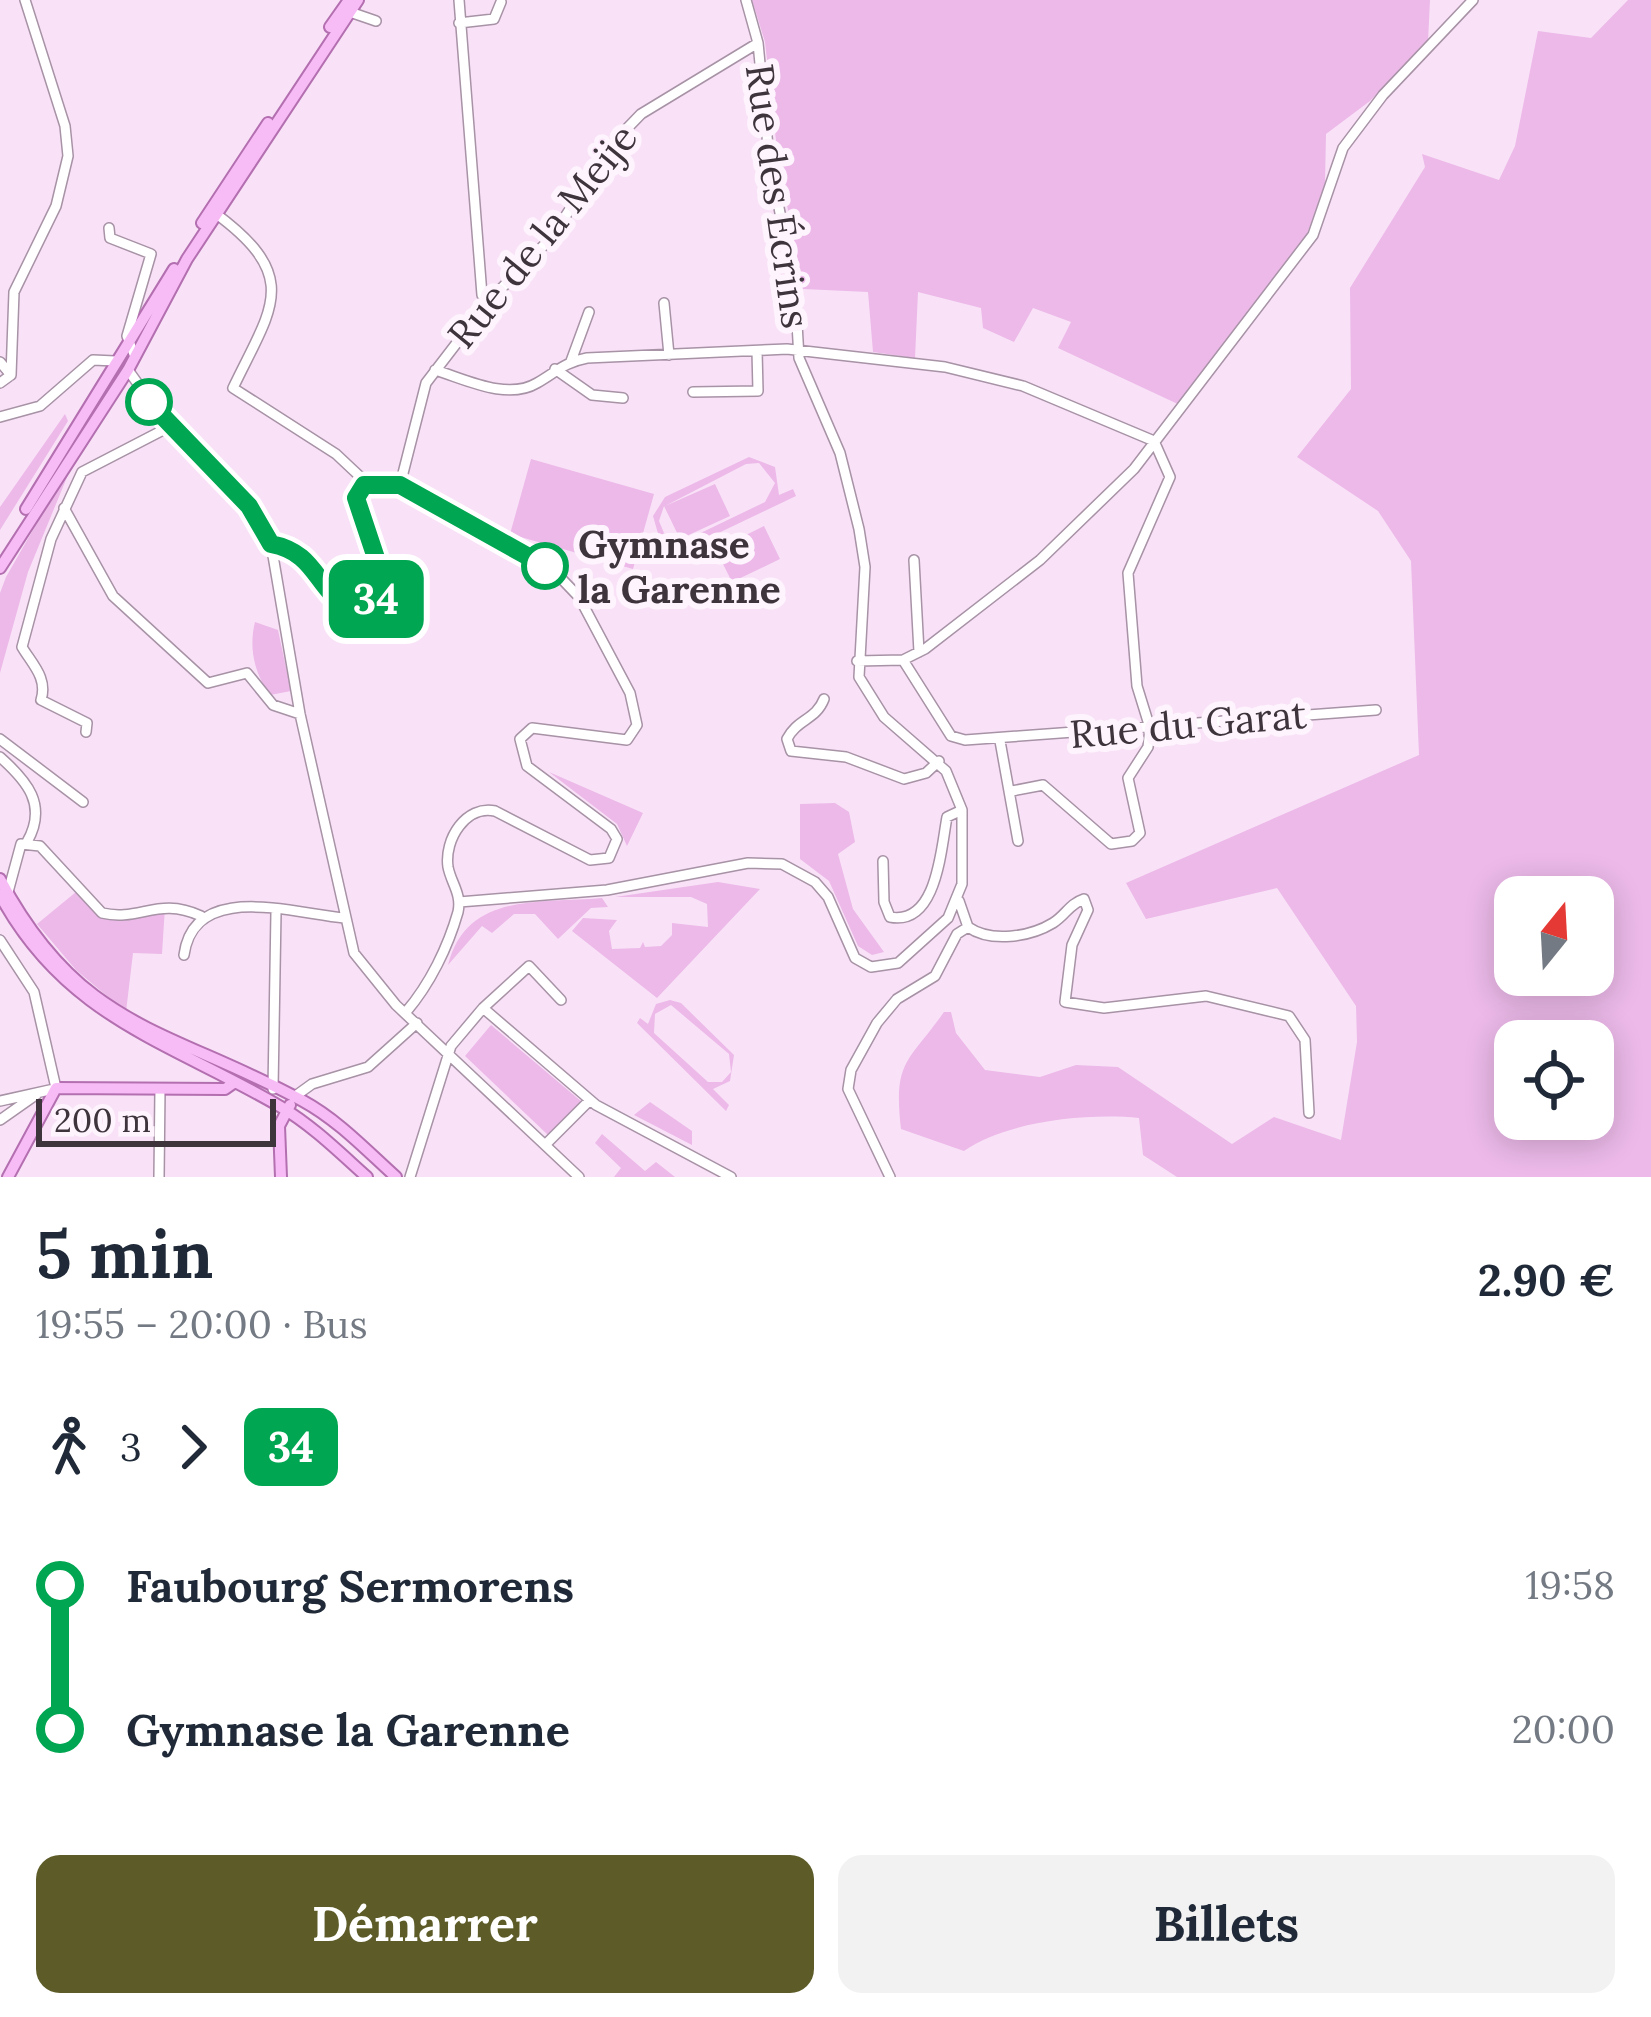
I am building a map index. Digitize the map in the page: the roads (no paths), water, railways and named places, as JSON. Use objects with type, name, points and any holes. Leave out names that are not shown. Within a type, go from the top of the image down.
[{"type":"main road","points":[[0,552],[115,361],[347,7],[358,0]]},
{"type":"main road","points":[[0,568],[128,370],[214,212]]},
{"type":"main road","points":[[115,361],[128,370]]},
{"type":"main road","points":[[0,879],[4,894],[44,958],[87,1001],[137,1036],[321,1112],[396,1177]]},
{"type":"main road","points":[[8,1177],[55,1089],[225,1089],[237,1078]]},
{"type":"main road","points":[[268,1093],[368,1177]]},
{"type":"main road","points":[[268,1093],[279,1126],[281,1177]]},
{"type":"main road","points":[[279,1126],[294,1097]]},
{"type":"street","points":[[11,375],[14,292],[56,206],[68,156],[65,127],[25,0]]},
{"type":"street","points":[[459,0],[474,238],[482,295],[489,301]]},
{"type":"street","name":"Rue des Écrins","points":[[746,0],[758,43],[770,157],[795,289],[798,350],[851,484],[865,567],[857,661]]},
{"type":"street","points":[[1309,1113],[1305,1040],[1289,1016],[1206,996],[1104,1008],[1066,1002],[1072,945],[1088,910],[1084,899],[1071,903],[1051,925],[1020,934],[988,937],[968,927],[959,902],[962,810],[953,781],[939,761],[874,706],[857,661],[903,660],[919,652],[1040,560],[1134,469],[1190,402],[1313,235],[1343,148],[1383,95],[1473,0]]},
{"type":"street","points":[[459,23],[494,19],[501,2]]},
{"type":"street","points":[[347,7],[376,21]]},
{"type":"street","name":"Rue de la Meije","points":[[400,485],[435,370],[489,301],[552,237],[612,144],[641,114],[758,43]]},
{"type":"street","points":[[214,212],[261,256],[273,283],[270,317],[232,388],[336,454],[369,485],[400,485],[516,548],[565,582],[630,692],[637,725],[632,737],[616,741],[525,730],[520,739],[527,766],[611,829],[615,849],[602,862],[590,860],[495,811],[478,810],[464,820],[449,853],[459,902],[434,971],[406,1012]]},
{"type":"street","points":[[109,228],[110,238],[151,254],[127,344],[135,357]]},
{"type":"street","points":[[664,303],[669,355]]},
{"type":"street","points":[[571,361],[589,312]]},
{"type":"street","points":[[435,370],[505,390],[531,386],[571,361],[798,350],[999,379],[1154,441],[1170,477],[1128,573],[1137,686],[1150,728],[1148,747],[1128,778],[1142,822],[1132,841],[1101,838],[1043,785],[1012,791]]},
{"type":"street","points":[[693,392],[758,391],[757,351]]},
{"type":"street","points":[[0,417],[40,406],[93,360],[115,361]]},
{"type":"street","points":[[0,362],[11,375]]},
{"type":"street","points":[[555,369],[592,395],[623,398]]},
{"type":"street","points":[[128,370],[170,427],[249,506],[271,544],[300,714],[354,953],[417,1023],[579,1177]]},
{"type":"street","points":[[0,383],[11,375]]},
{"type":"street","points":[[86,733],[87,723],[41,700],[45,689],[34,661],[22,647],[64,508],[82,472],[170,427]]},
{"type":"street","points":[[271,544],[301,553],[338,602],[366,608],[375,602],[383,579],[356,498],[369,485]]},
{"type":"street","points":[[64,508],[112,596],[177,658],[208,683],[247,673],[273,705],[300,714]]},
{"type":"street","points":[[914,560],[919,652]]},
{"type":"street","name":"Rue du Garat","points":[[903,660],[951,736],[1000,741],[1376,710]]},
{"type":"street","points":[[824,699],[820,710],[793,727],[787,739],[791,751],[846,757],[904,779],[926,773],[939,761]]},
{"type":"street","points":[[0,739],[82,802]]},
{"type":"street","points":[[1000,741],[1018,841]]},
{"type":"street","points":[[0,757],[28,783],[37,811],[27,842]]},
{"type":"street","points":[[883,861],[884,902],[890,917],[903,920],[916,914],[927,900],[946,817],[962,810]]},
{"type":"street","points":[[4,894],[21,844],[27,842],[40,846],[102,913],[114,916],[167,904],[200,916],[233,907],[344,918]]},
{"type":"street","points":[[459,902],[607,890],[748,863],[782,864],[815,882],[828,897],[855,958],[880,968],[919,947],[959,902]]},
{"type":"street","points":[[268,1093],[276,912]]},
{"type":"street","points":[[184,955],[187,933],[200,916]]},
{"type":"street","points":[[890,1177],[848,1090],[851,1070],[877,1023],[897,999],[935,976],[957,934],[968,927]]},
{"type":"street","points":[[0,940],[34,992],[55,1089],[0,1101]]},
{"type":"street","points":[[410,1177],[449,1054],[483,1008],[529,966],[561,1000]]},
{"type":"street","points":[[483,1008],[590,1100],[730,1177]]},
{"type":"street","points":[[294,1097],[312,1084],[368,1067],[417,1023]]},
{"type":"street","points":[[160,1089],[160,1177]]},
{"type":"street","points":[[0,1120],[37,1094]]},
{"type":"street","points":[[545,1145],[590,1100]]},
{"type":"place","name":"Gymnase la Garenne","points":[[545,566]]}]
